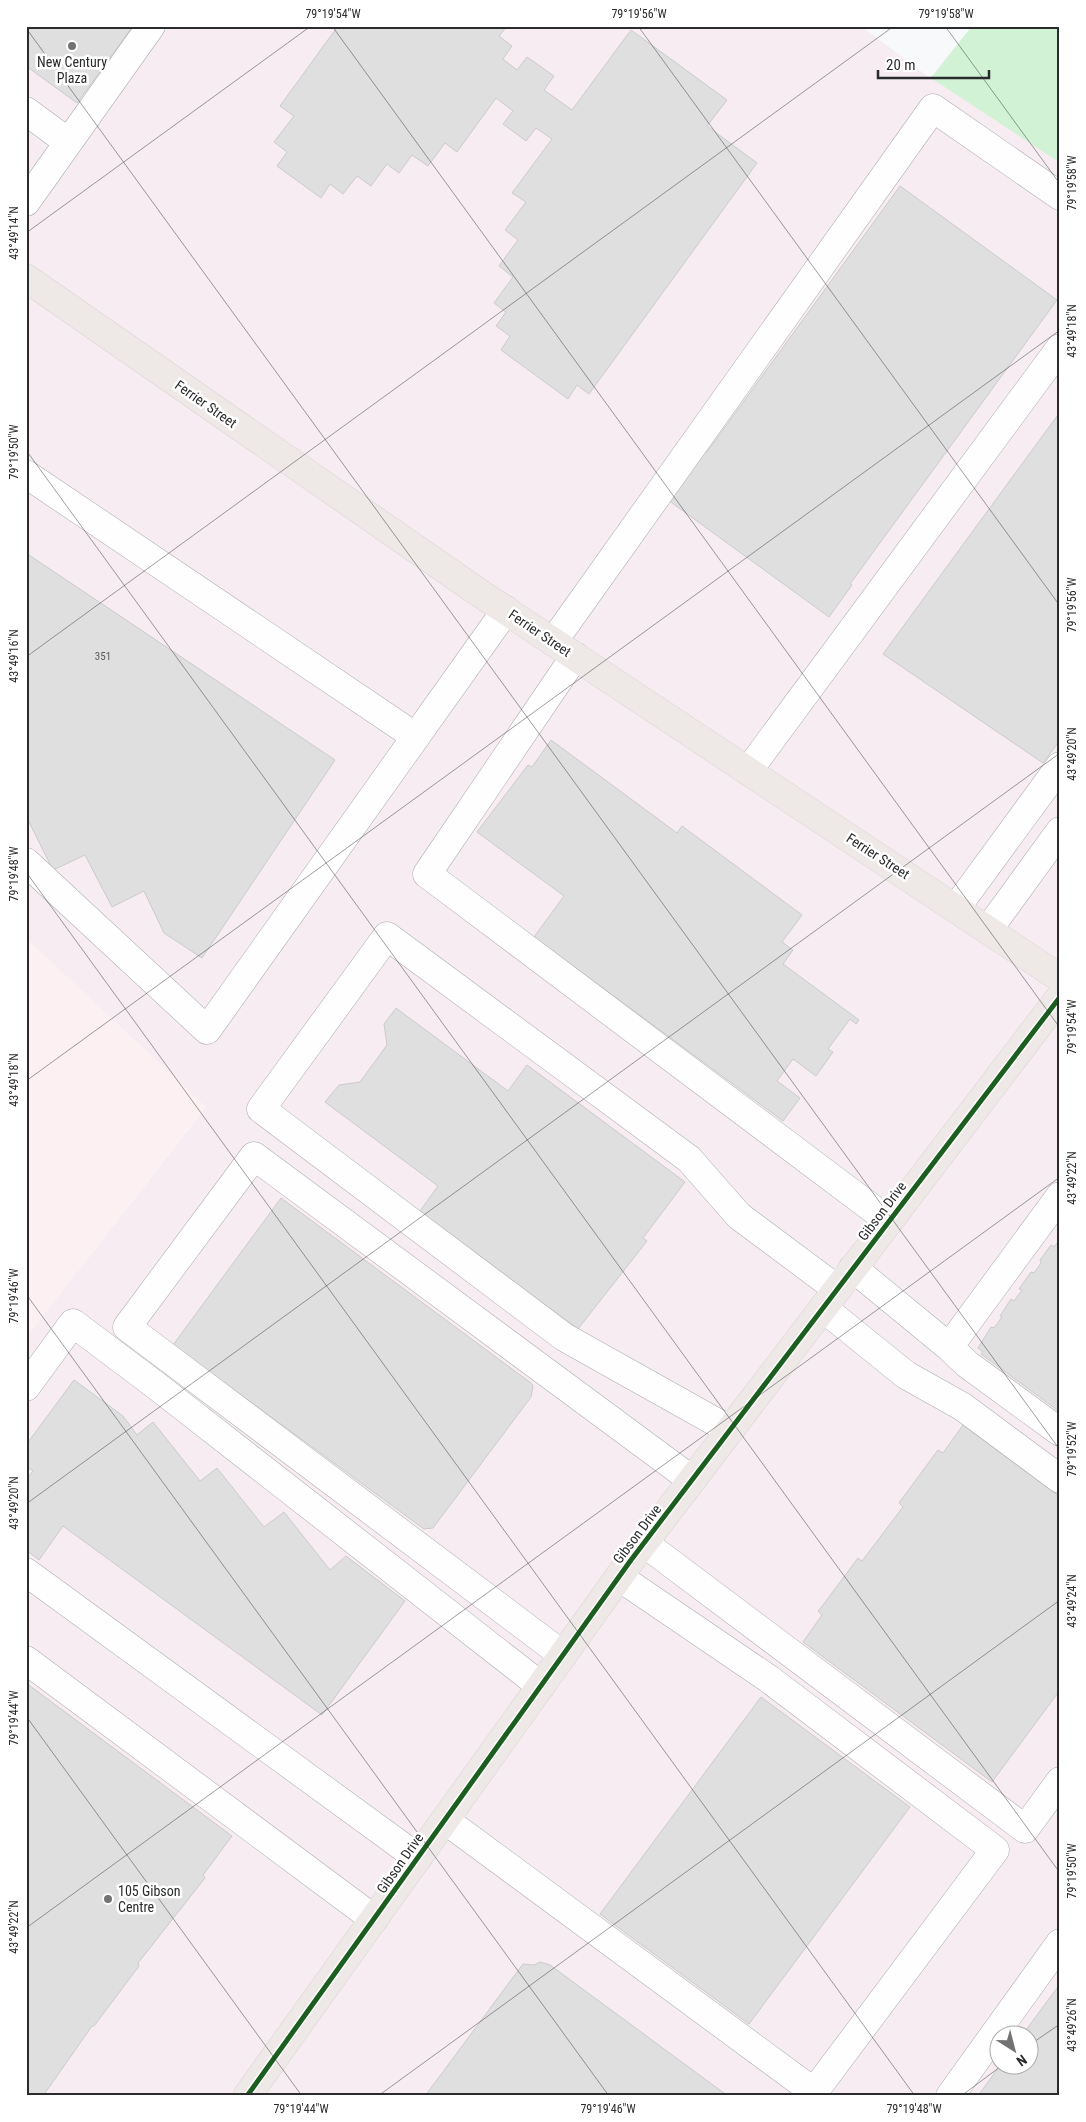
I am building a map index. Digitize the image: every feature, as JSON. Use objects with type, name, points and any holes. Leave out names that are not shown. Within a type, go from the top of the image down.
[{"type":"main road","name":"Ferrier Street","points":[[26,278],[506,610],[1060,978]]},
{"type":"main road","name":"Gibson Drive","points":[[247,2096],[644,1543],[1060,997]]},
{"type":"lane","points":[[26,202],[151,26]]},
{"type":"lane","points":[[889,1221],[427,874],[564,649],[934,108],[1060,196]]},
{"type":"lane","points":[[26,111],[68,142]]},
{"type":"lane","points":[[748,771],[1060,348]]},
{"type":"lane","points":[[26,474],[416,737]]},
{"type":"lane","points":[[26,862],[206,1030],[506,610]]},
{"type":"lane","points":[[956,908],[1060,766]]},
{"type":"lane","points":[[988,930],[1060,831]]},
{"type":"lane","points":[[730,1430],[564,1337],[261,1110],[386,936],[688,1159],[739,1216],[838,1288],[948,1347],[967,1364],[1060,1432]]},
{"type":"lane","points":[[563,1655],[128,1327],[254,1156],[692,1480]]},
{"type":"lane","points":[[948,1347],[1060,1196]]},
{"type":"lane","points":[[838,1288],[906,1374],[964,1407],[1060,1479]]},
{"type":"lane","points":[[26,1387],[73,1323],[158,1387],[541,1686]]},
{"type":"lane","points":[[644,1543],[1025,1829],[1060,1781]]},
{"type":"lane","points":[[26,1572],[418,1858]]},
{"type":"lane","points":[[445,1820],[814,2092],[995,1850],[769,1679],[619,1577]]},
{"type":"lane","points":[[26,1660],[374,1919]]},
{"type":"lane","points":[[950,2096],[1060,1943]]},
{"type":"shaded area","points":[[26,26],[861,26],[930,78],[972,26],[1060,26],[1060,2096],[26,2096],[26,1338],[206,1107],[26,938]]},
{"type":"shaded area","points":[[26,938],[206,1106],[26,1338]]},
{"type":"green space","points":[[972,26],[1060,26],[1060,163],[931,78]]},
{"type":"building","name":"New Century Plaza","points":[[26,26],[133,26],[77,103],[26,66]]},
{"type":"building","points":[[338,26],[507,26],[499,36],[512,46],[503,59],[517,70],[527,57],[554,76],[544,90],[572,110],[631,30],[727,100],[707,126],[757,163],[589,394],[577,385],[568,399],[501,350],[510,336],[496,326],[506,312],[494,303],[513,277],[499,266],[518,240],[505,230],[526,202],[512,193],[552,139],[536,128],[526,141],[503,124],[513,111],[496,98],[457,152],[445,143],[428,166],[412,155],[399,173],[387,164],[371,186],[357,176],[343,194],[330,184],[321,198],[277,166],[287,152],[274,142],[294,116],[280,106]]},
{"type":"building","points":[[900,186],[1057,300],[850,584],[852,585],[829,617],[668,500],[704,450],[707,452]]},
{"type":"building","points":[[1060,412],[1060,740],[1043,763],[883,654]]},
{"type":"building","points":[[26,553],[335,760],[202,958],[164,933],[144,891],[112,907],[85,855],[53,870],[26,816]]},
{"type":"building","points":[[551,740],[677,833],[682,826],[802,915],[782,942],[793,950],[783,964],[859,1020],[856,1024],[850,1019],[828,1049],[833,1052],[816,1076],[793,1059],[777,1081],[800,1098],[783,1121],[534,937],[564,896],[477,832],[528,765],[532,767]]},
{"type":"building","points":[[396,1008],[508,1091],[527,1065],[685,1182],[643,1238],[647,1241],[578,1329],[420,1211],[438,1186],[325,1102],[339,1085],[360,1082],[387,1045],[384,1024]]},
{"type":"building","points":[[281,1198],[533,1386],[531,1397],[433,1528],[424,1529],[173,1345]]},
{"type":"building","points":[[1060,1239],[1060,1412],[981,1354],[983,1352],[978,1348],[991,1327],[994,1328],[1002,1317],[1000,1316],[1011,1299],[1014,1301],[1022,1290],[1019,1289],[1031,1272],[1034,1273],[1041,1263],[1040,1260],[1051,1245],[1054,1247]]},
{"type":"building","points":[[74,1380],[123,1416],[137,1435],[153,1422],[200,1481],[217,1468],[264,1527],[284,1512],[330,1570],[346,1556],[405,1601],[322,1715],[63,1526],[39,1560],[26,1550],[26,1480],[33,1471],[26,1466],[26,1445]]},
{"type":"building","points":[[963,1425],[1060,1497],[1060,1690],[992,1782],[803,1642],[822,1615],[818,1611],[858,1558],[862,1561],[903,1507],[899,1503],[938,1450],[943,1453]]},
{"type":"building","name":"105 Gibson Centre","points":[[26,1683],[232,1836],[203,1875],[205,1878],[138,1963],[139,1966],[94,2026],[92,2026],[43,2096],[26,2096]]},
{"type":"building","points":[[761,1697],[910,1807],[749,2024],[600,1914]]},
{"type":"building","points":[[540,1962],[550,1965],[728,2096],[425,2096],[523,1964],[534,1965]]},
{"type":"building","points":[[1060,1984],[1060,2096],[978,2096],[994,2074],[1038,2074],[1038,2024],[1030,2024]]},
{"type":"cycle path","points":[[247,2096],[631,1560],[1060,997]]},
{"type":"place","name":"New Century Plaza","points":[[72,46]]},
{"type":"place","name":"105 Gibson Centre","points":[[108,1899]]}]
